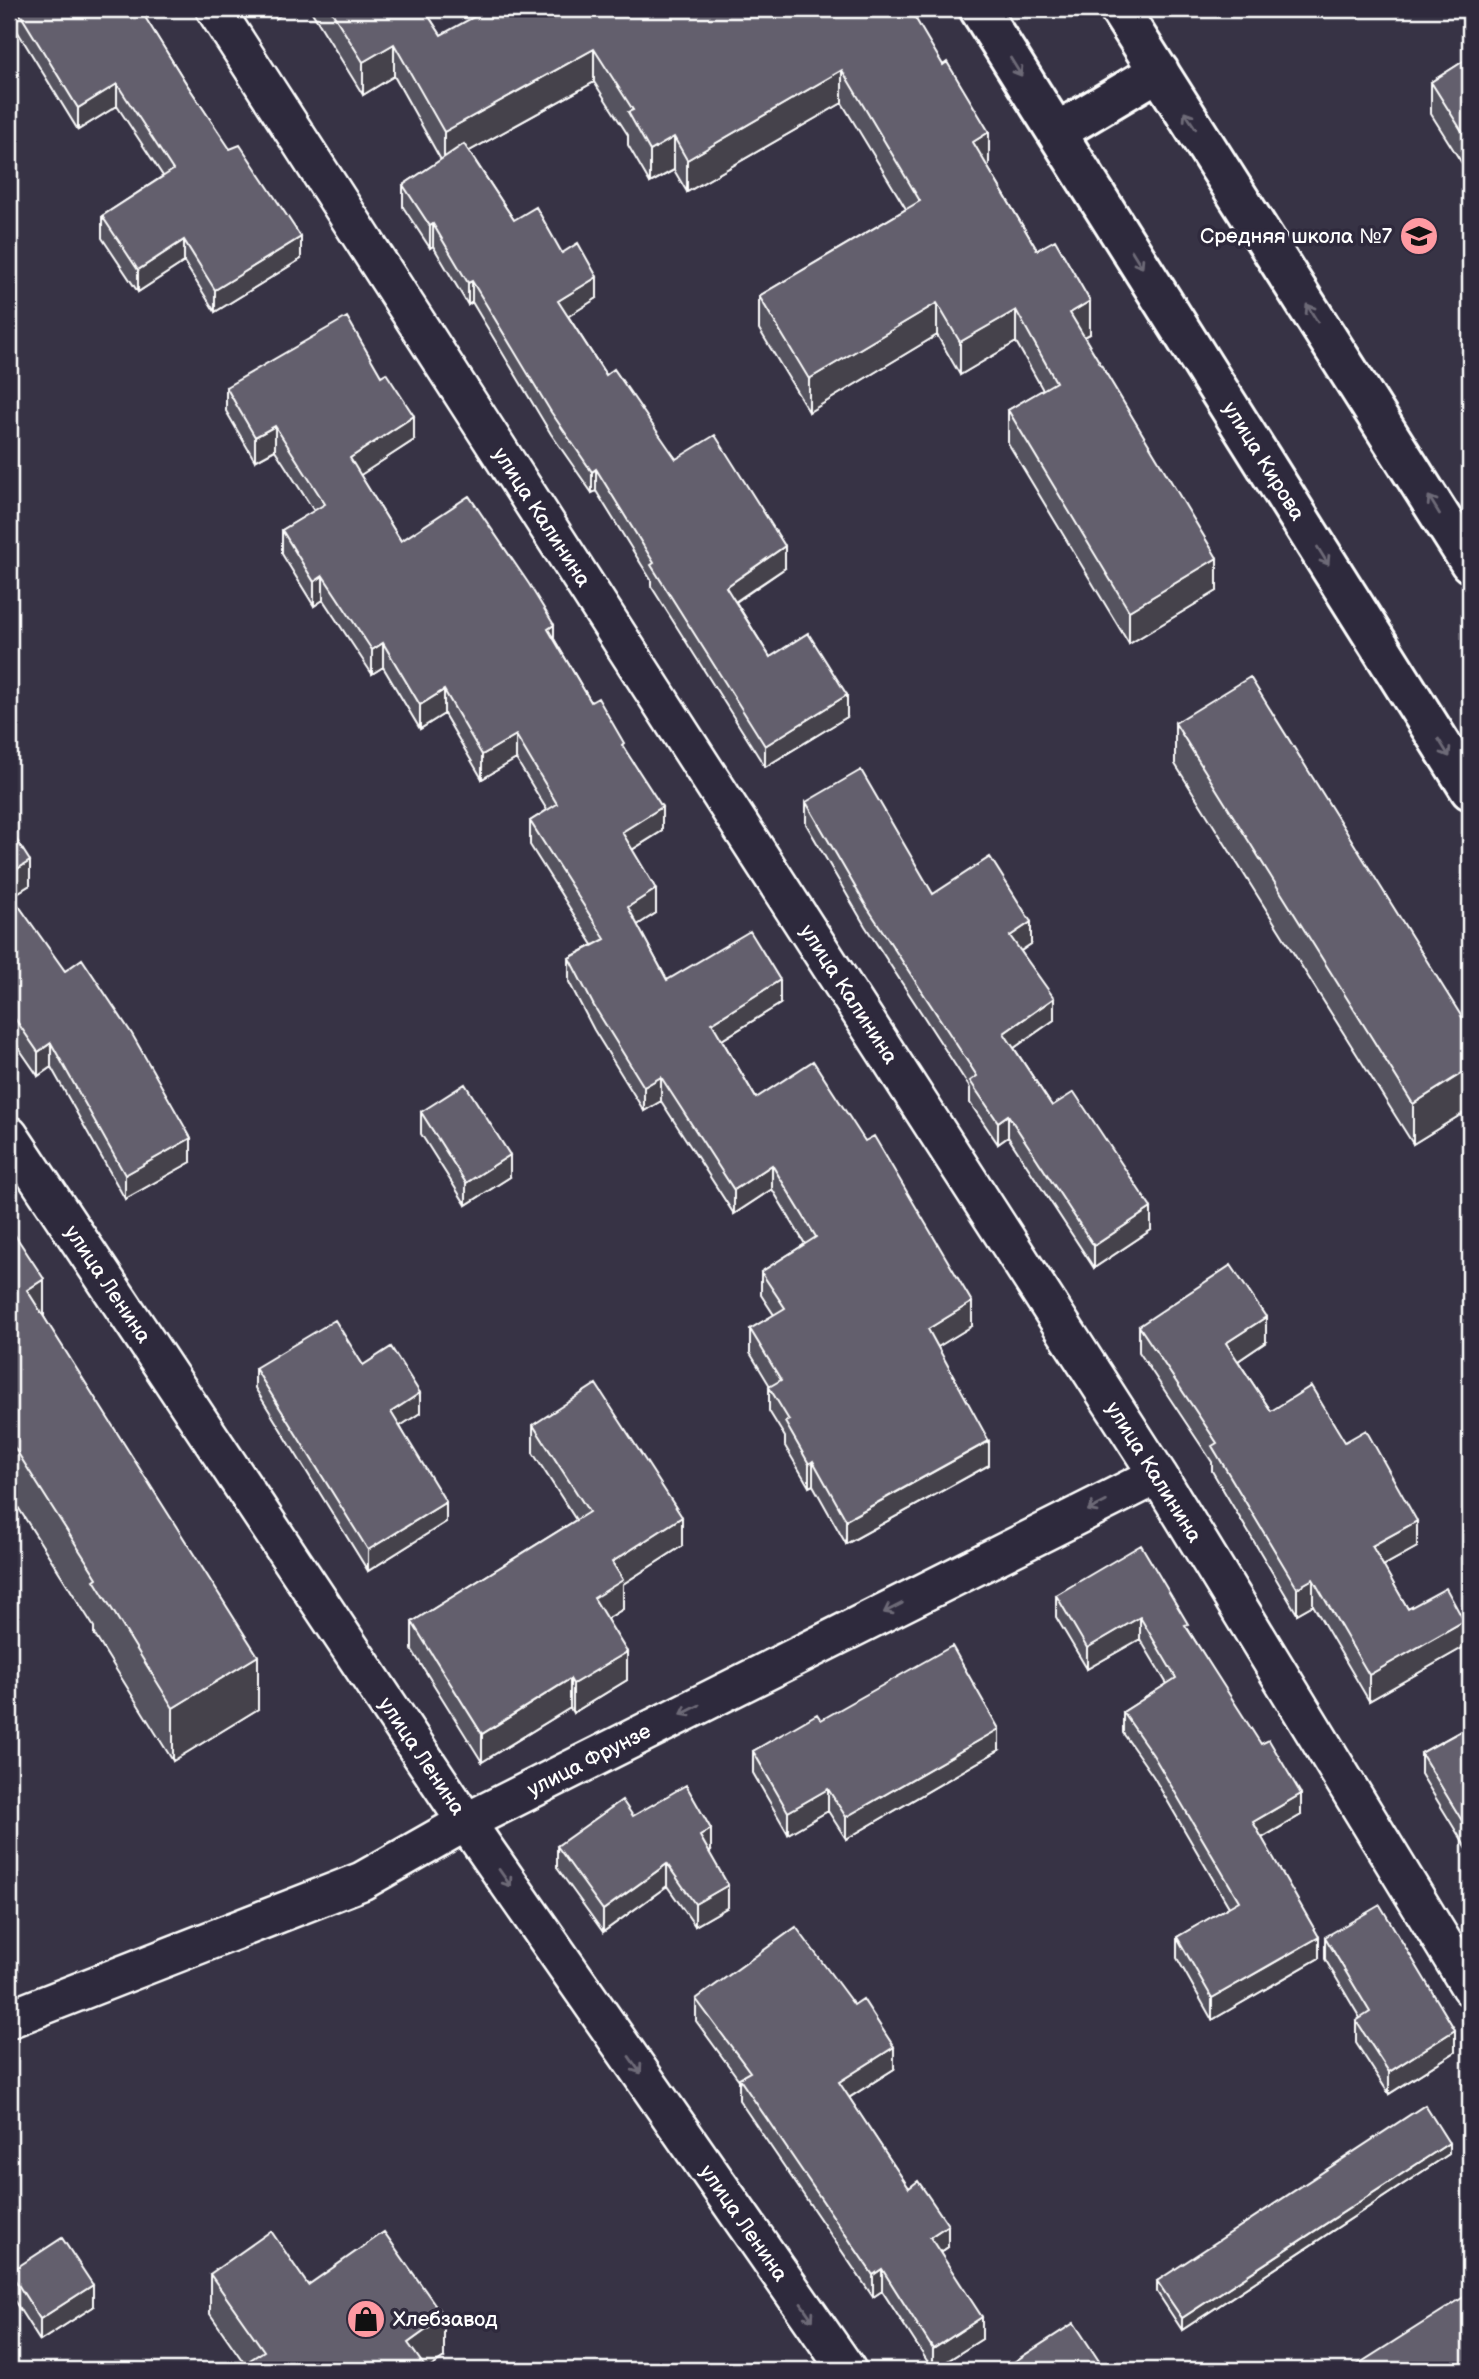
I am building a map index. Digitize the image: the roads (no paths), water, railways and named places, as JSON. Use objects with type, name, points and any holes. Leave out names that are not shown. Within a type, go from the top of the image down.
[{"type":"street","name":"улица Калинина","points":[[215,9],[1158,1475],[1470,1987]]},
{"type":"street","name":"улица Кирова","points":[[979,9],[1470,790]]},
{"type":"street","points":[[1119,9],[1470,563]]},
{"type":"street","points":[[1057,132],[1159,71]]},
{"type":"street","name":"улица Ленина","points":[[9,1135],[466,1822],[847,2370]]},
{"type":"street","name":"улица Фрунзе","points":[[9,2019],[362,1881],[466,1822],[1158,1475]]},
{"type":"place","name":"Средняя школа №7","points":[[1419,236]]},
{"type":"place","name":"Хлебзавод","points":[[366,2319]]}]
